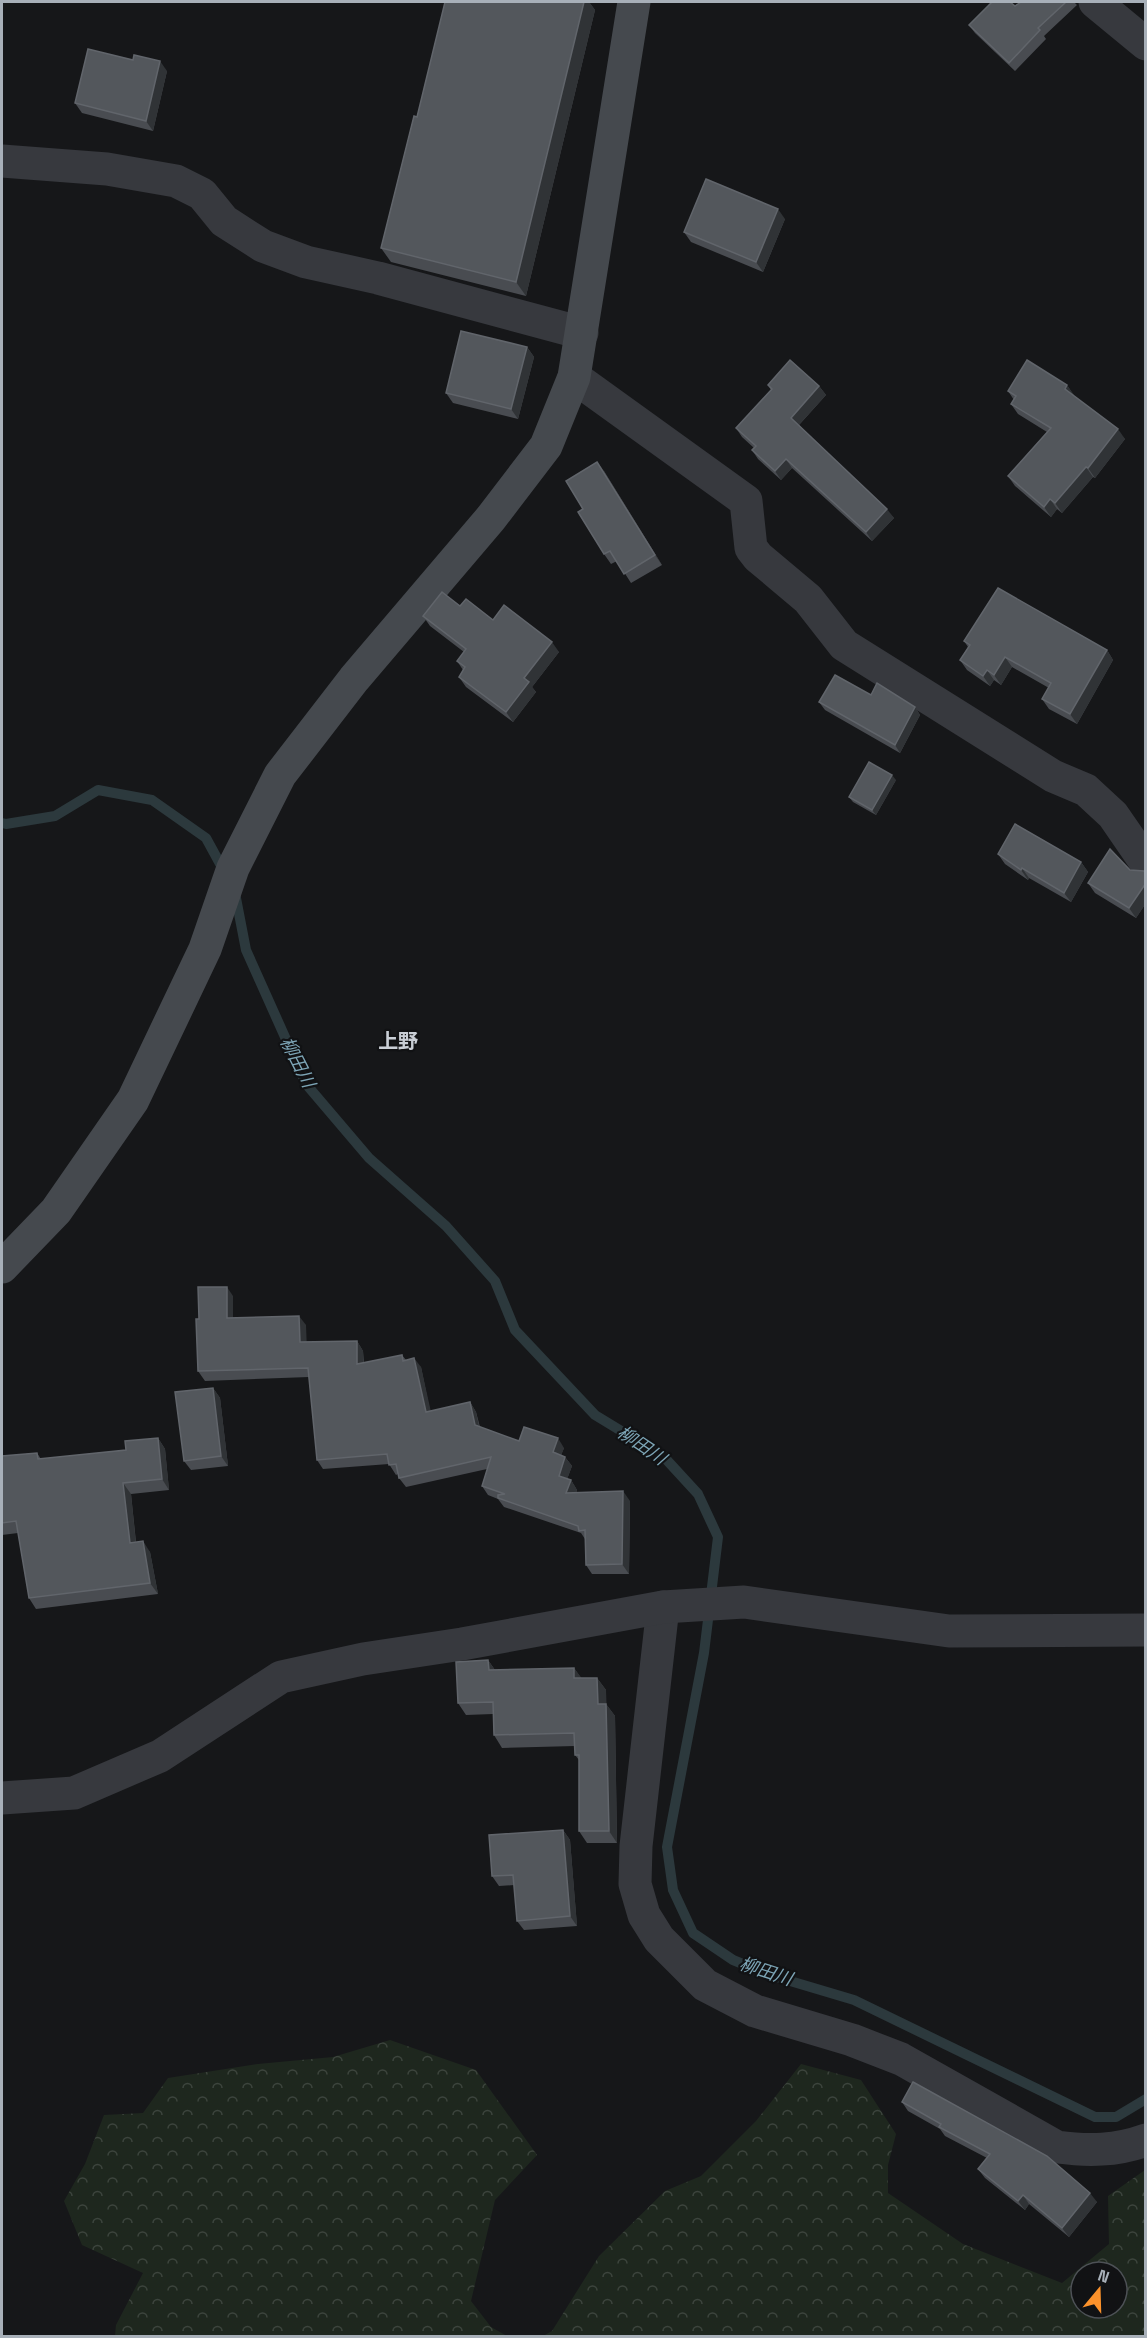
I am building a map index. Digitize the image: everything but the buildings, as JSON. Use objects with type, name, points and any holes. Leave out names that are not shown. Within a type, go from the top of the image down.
[{"type":"street","points":[[2,1267],[56,1211],[133,1100],[205,949],[233,868],[280,775],[354,679],[491,518],[546,446],[574,377],[634,2]]},
{"type":"street","points":[[1095,2],[1146,44]]},
{"type":"street","points":[[2,161],[107,170],[176,181],[202,194],[224,221],[263,246],[306,262],[378,278],[582,333]]},
{"type":"street","points":[[574,377],[746,501],[751,548],[758,557],[808,599],[844,645],[1053,776],[1086,790],[1113,815],[1146,863]]},
{"type":"street","points":[[2,1798],[74,1792],[160,1756],[280,1677],[363,1659],[462,1644],[663,1607],[744,1602],[949,1631],[1146,1630]]},
{"type":"street","points":[[663,1607],[636,1846],[635,1884],[644,1915],[659,1939],[705,1984],[755,2011],[852,2040],[901,2059],[1057,2146],[1086,2150],[1111,2149],[1146,2140]]},
{"type":"green space","points":[[390,2040],[476,2070],[537,2155],[495,2200],[471,2301],[491,2327],[507,2336],[115,2336],[116,2325],[143,2273],[82,2245],[64,2201],[85,2164],[104,2115],[143,2113],[168,2078],[258,2064],[333,2057]]},
{"type":"green space","points":[[801,2064],[861,2080],[896,2134],[888,2165],[888,2193],[963,2244],[1062,2283],[1069,2277],[1069,2320],[1129,2320],[1129,2260],[1090,2260],[1109,2244],[1108,2196],[1145,2170],[1145,2336],[543,2336],[552,2331],[599,2256],[665,2191],[701,2176],[756,2121]]},
{"type":"waterway","name":"柳田川","points":[[2,823],[55,816],[98,790],[152,800],[206,838],[224,871]]},
{"type":"waterway","name":"柳田川","points":[[235,893],[246,950],[306,1084],[369,1158],[446,1226],[495,1281],[515,1330],[595,1415],[664,1457],[698,1494],[718,1537],[704,1653],[667,1847],[673,1890],[693,1933],[733,1960],[770,1975],[854,2000],[1095,2117],[1116,2117],[1146,2099]]},
{"type":"district","name":"上野","points":[[398,1041]]}]
